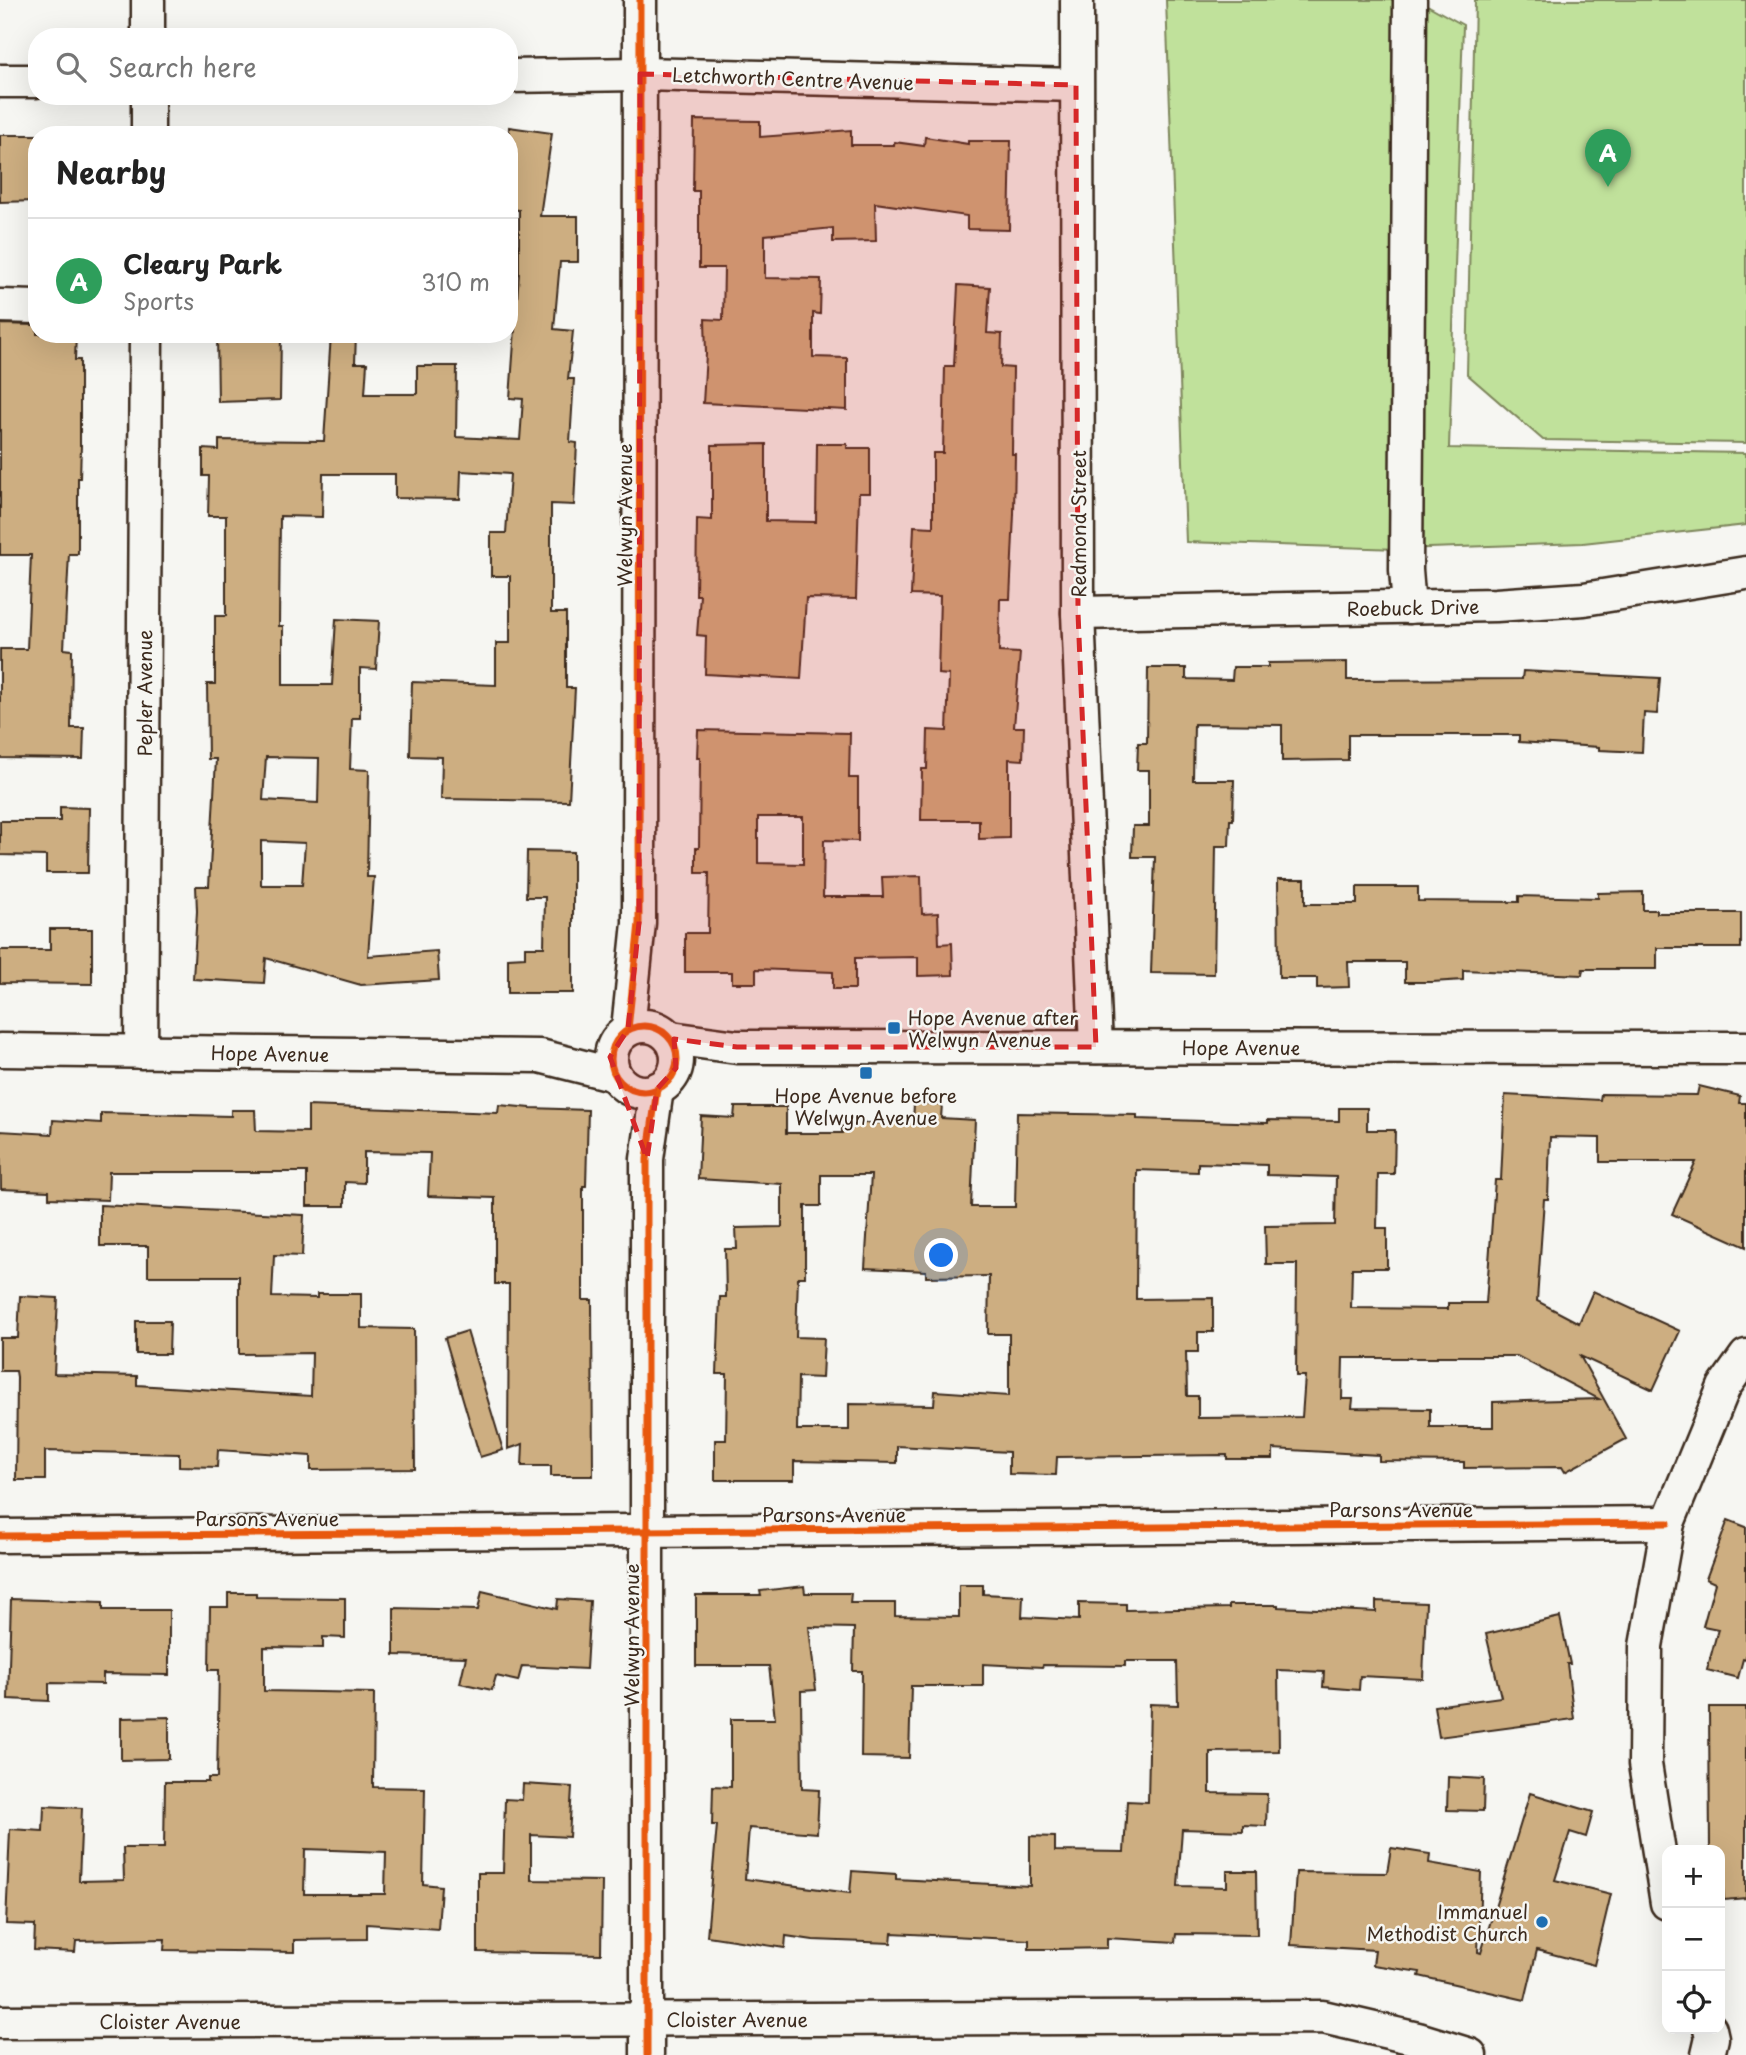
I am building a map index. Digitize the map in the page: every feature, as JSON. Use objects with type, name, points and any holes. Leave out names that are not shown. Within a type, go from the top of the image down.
[{"type":"street","points":[[148,0],[148,28]]},
{"type":"street","name":"Welwyn Avenue","points":[[640,0],[639,923],[650,1048],[647,1159],[647,2055]]},
{"type":"street","name":"Redmond Street","points":[[1077,0],[1078,613],[1096,1047]]},
{"type":"street","points":[[1409,607],[1406,570],[1410,0]]},
{"type":"street","name":"Letchworth Centre Avenue","points":[[518,76],[640,74],[1076,85]]},
{"type":"street","points":[[0,81],[28,81]]},
{"type":"street","points":[[148,105],[148,126]]},
{"type":"street","points":[[0,306],[28,307]]},
{"type":"street","name":"Pepler Avenue","points":[[141,1052],[146,343]]},
{"type":"street","name":"Roebuck Drive","points":[[1078,613],[1496,605],[1584,599],[1746,573]]},
{"type":"street","name":"Hope Avenue","points":[[0,1050],[540,1056],[650,1048],[737,1047],[1746,1048]]},
{"type":"street","points":[[619,1080],[640,1092],[650,1048]]},
{"type":"street","name":"Welwyn Avenue","points":[[647,1159],[610,1057],[650,1048]]},
{"type":"street","name":"Hope Avenue","points":[[540,1056],[619,1080]]},
{"type":"street","points":[[1662,1871],[1645,1764],[1646,1646],[1668,1523],[1724,1387],[1746,1356]]},
{"type":"street","name":"Parsons Avenue","points":[[0,1536],[1668,1523]]},
{"type":"street","name":"Cloister Avenue","points":[[0,2022],[1323,2017],[1418,2039],[1470,2055]]},
{"type":"highlighted area","points":[[640,74],[1076,85],[1078,613],[1096,1047],[737,1047],[674,1039],[676,1068],[657,1089],[647,1159],[610,1057],[628,1029],[639,923]]},
{"type":"green space","points":[[1166,0],[1418,0],[1463,25],[1449,448],[1746,453],[1746,525],[1583,543],[1399,549],[1186,542]]},
{"type":"green space","points":[[1475,0],[1746,0],[1746,443],[1543,440],[1467,374]]},
{"type":"building","points":[[694,120],[760,121],[760,137],[851,130],[851,145],[894,145],[894,142],[924,146],[925,137],[968,144],[968,141],[1011,141],[1009,230],[967,229],[967,216],[875,203],[876,241],[833,242],[833,228],[765,235],[765,278],[821,279],[820,314],[813,313],[813,357],[847,358],[847,410],[703,403],[705,319],[723,320],[724,268],[699,268],[699,191],[693,191]]},
{"type":"building","points":[[518,128],[552,133],[540,216],[578,216],[578,262],[560,262],[554,329],[573,331],[568,379],[574,379],[570,442],[577,443],[574,505],[551,504],[551,613],[566,613],[566,688],[575,688],[569,801],[441,799],[442,757],[410,756],[412,682],[496,685],[496,643],[510,643],[510,576],[491,576],[491,533],[506,533],[510,474],[461,471],[460,499],[395,498],[395,474],[323,474],[322,517],[280,516],[279,626],[283,626],[283,685],[332,685],[336,619],[379,621],[376,669],[360,668],[360,718],[352,718],[350,769],[369,770],[367,877],[374,877],[368,956],[437,951],[439,980],[361,985],[266,958],[264,983],[193,979],[196,886],[209,886],[216,759],[208,759],[207,684],[215,684],[215,616],[226,616],[226,516],[208,516],[209,476],[203,476],[203,449],[219,450],[219,440],[324,441],[330,343],[356,343],[355,363],[367,363],[365,394],[417,394],[417,366],[457,366],[456,437],[520,440],[523,399],[510,398],[514,343],[518,343]],"holes":[[[266,757],[319,758],[318,803],[263,800]],[[261,841],[305,843],[302,885],[261,885]]]},
{"type":"building","points":[[0,135],[28,135],[28,201],[0,202]]},
{"type":"building","points":[[958,285],[990,287],[987,333],[1002,334],[1001,367],[1013,368],[1012,454],[1015,454],[1010,599],[1000,599],[999,652],[1020,653],[1014,727],[1024,727],[1023,760],[1009,759],[1009,838],[979,839],[979,820],[921,820],[922,769],[927,769],[928,730],[947,731],[949,675],[938,674],[940,596],[911,595],[914,526],[933,527],[933,453],[943,453],[945,366],[954,366]]},
{"type":"building","points":[[0,324],[28,325],[28,343],[76,343],[75,360],[80,360],[78,554],[69,554],[64,649],[72,650],[71,728],[84,728],[83,759],[0,758],[0,649],[27,649],[31,555],[0,555]]},
{"type":"building","points":[[217,343],[281,343],[280,400],[218,402]]},
{"type":"building","points":[[766,444],[766,521],[816,522],[817,444],[847,444],[847,448],[870,448],[870,493],[859,493],[856,599],[806,598],[801,679],[705,674],[706,636],[697,635],[700,595],[696,595],[697,519],[712,520],[712,445]]},
{"type":"building","points":[[1347,662],[1347,680],[1522,679],[1523,671],[1660,678],[1657,714],[1644,713],[1642,752],[1519,742],[1519,735],[1348,735],[1348,760],[1282,761],[1282,725],[1194,724],[1193,780],[1234,780],[1229,846],[1216,846],[1214,974],[1151,973],[1155,857],[1132,857],[1133,826],[1149,826],[1149,770],[1137,770],[1138,743],[1147,743],[1148,668],[1186,668],[1186,679],[1232,680],[1233,667],[1268,667],[1268,663]]},
{"type":"building","points":[[698,730],[850,733],[849,778],[858,778],[858,841],[824,840],[823,897],[883,897],[882,877],[921,876],[922,914],[938,913],[939,944],[952,943],[953,975],[918,976],[918,957],[855,958],[855,989],[833,989],[833,972],[756,969],[756,983],[732,983],[732,972],[685,972],[685,933],[708,933],[709,873],[696,873],[696,848],[699,848],[700,758],[697,758]],"holes":[[[758,817],[803,817],[803,864],[758,863]]]},
{"type":"building","points":[[60,807],[89,808],[88,873],[46,873],[46,856],[0,855],[0,821],[60,821]]},
{"type":"building","points":[[527,851],[573,852],[573,993],[508,993],[508,958],[525,957],[525,947],[544,947],[545,897],[526,897]]},
{"type":"building","points":[[1278,879],[1305,879],[1305,904],[1357,904],[1357,887],[1418,887],[1418,901],[1519,902],[1519,896],[1598,898],[1598,893],[1643,892],[1643,910],[1656,910],[1656,913],[1741,913],[1741,948],[1657,948],[1657,969],[1583,969],[1582,975],[1463,970],[1463,980],[1432,982],[1405,982],[1405,962],[1348,962],[1349,987],[1317,988],[1317,978],[1279,978]]},
{"type":"building","points":[[50,929],[92,929],[92,984],[0,983],[0,950],[50,950]]},
{"type":"building","points":[[1699,1086],[1740,1096],[1739,1103],[1746,1103],[1746,1247],[1672,1214],[1696,1162],[1600,1162],[1600,1138],[1550,1137],[1548,1199],[1544,1199],[1537,1301],[1579,1323],[1593,1291],[1680,1331],[1653,1390],[1580,1356],[1626,1439],[1565,1472],[1562,1467],[1464,1468],[1464,1462],[1379,1461],[1379,1455],[1273,1449],[1273,1459],[1227,1459],[1227,1455],[1057,1457],[1056,1475],[1009,1474],[1009,1452],[897,1446],[897,1463],[794,1461],[794,1480],[715,1480],[715,1440],[726,1440],[727,1374],[717,1374],[720,1297],[726,1297],[725,1249],[737,1249],[736,1228],[782,1227],[782,1184],[698,1179],[701,1116],[734,1118],[735,1107],[786,1107],[786,1133],[842,1133],[842,1123],[913,1123],[914,1103],[942,1104],[941,1118],[975,1120],[971,1207],[1015,1207],[1017,1113],[1137,1115],[1137,1119],[1268,1123],[1268,1120],[1339,1121],[1339,1108],[1367,1108],[1367,1130],[1395,1130],[1394,1174],[1378,1174],[1377,1228],[1387,1228],[1387,1268],[1352,1268],[1351,1308],[1448,1309],[1448,1303],[1486,1303],[1495,1180],[1501,1180],[1505,1095],[1600,1100],[1601,1094],[1697,1095]],"holes":[[[1198,1163],[1267,1165],[1267,1175],[1336,1177],[1335,1225],[1265,1226],[1266,1264],[1297,1264],[1296,1376],[1305,1376],[1302,1417],[1198,1418],[1198,1396],[1187,1396],[1186,1352],[1198,1352],[1198,1332],[1213,1332],[1213,1298],[1136,1299],[1137,1170],[1198,1172]],[[821,1175],[871,1175],[865,1268],[926,1271],[926,1277],[989,1276],[988,1334],[1009,1334],[1009,1396],[935,1391],[934,1405],[849,1404],[849,1430],[797,1430],[798,1377],[822,1378],[824,1338],[796,1337],[798,1277],[805,1277],[805,1206],[821,1206]],[[1517,1356],[1599,1399],[1493,1402],[1493,1427],[1430,1427],[1430,1409],[1352,1408],[1353,1399],[1342,1399],[1343,1358]]]},
{"type":"building","points":[[499,1105],[588,1110],[586,1186],[583,1186],[583,1300],[592,1300],[593,1476],[551,1476],[551,1466],[522,1466],[523,1444],[508,1449],[509,1284],[495,1284],[495,1198],[428,1196],[430,1153],[364,1152],[364,1183],[345,1182],[345,1206],[307,1206],[307,1172],[109,1172],[108,1200],[49,1198],[49,1191],[1,1189],[0,1131],[52,1134],[53,1120],[101,1123],[101,1113],[231,1116],[231,1110],[255,1110],[256,1131],[308,1132],[308,1106],[498,1113]]},
{"type":"building","points":[[100,1205],[304,1215],[302,1256],[274,1255],[272,1297],[317,1298],[317,1294],[361,1294],[361,1328],[414,1329],[415,1469],[311,1470],[311,1456],[218,1450],[217,1467],[179,1466],[179,1454],[45,1451],[45,1480],[16,1480],[17,1377],[16,1371],[0,1371],[0,1338],[18,1338],[20,1296],[58,1298],[54,1374],[137,1376],[137,1385],[311,1396],[312,1353],[239,1354],[239,1276],[148,1276],[148,1246],[100,1246]]},
{"type":"building","points":[[136,1321],[170,1321],[169,1354],[136,1354]]},
{"type":"building","points":[[467,1331],[503,1450],[480,1457],[445,1338]]},
{"type":"building","points":[[1728,1520],[1746,1527],[1746,1660],[1743,1659],[1738,1678],[1707,1670],[1718,1629],[1703,1626],[1715,1583],[1706,1579]]},
{"type":"building","points":[[959,1585],[983,1585],[983,1594],[1023,1596],[1022,1617],[1079,1620],[1079,1603],[1126,1604],[1126,1610],[1278,1605],[1376,1612],[1376,1601],[1426,1603],[1423,1679],[1360,1676],[1359,1690],[1323,1687],[1324,1672],[1278,1670],[1279,1751],[1210,1752],[1210,1793],[1267,1794],[1266,1826],[1243,1825],[1243,1831],[1182,1829],[1178,1886],[1227,1887],[1227,1871],[1256,1871],[1257,1935],[1176,1934],[1175,1942],[1107,1938],[1107,1948],[1059,1949],[1029,1949],[1029,1940],[892,1933],[891,1943],[813,1940],[786,1936],[785,1948],[707,1936],[717,1825],[712,1825],[713,1786],[731,1787],[731,1719],[775,1719],[769,1666],[696,1666],[696,1595],[761,1595],[760,1591],[804,1586],[805,1593],[851,1593],[850,1603],[895,1603],[895,1616],[959,1617]],"holes":[[[809,1627],[854,1628],[853,1671],[862,1671],[861,1757],[909,1758],[911,1686],[983,1686],[983,1664],[1042,1667],[1125,1666],[1125,1661],[1177,1661],[1178,1705],[1150,1704],[1148,1802],[1127,1801],[1124,1852],[1055,1851],[1055,1837],[1030,1836],[1030,1886],[896,1879],[896,1874],[852,1871],[850,1893],[745,1879],[749,1828],[817,1833],[819,1790],[802,1789],[801,1691],[816,1690]]]},
{"type":"building","points":[[482,1591],[557,1609],[558,1599],[590,1601],[586,1669],[522,1666],[518,1681],[496,1676],[492,1690],[460,1683],[466,1657],[394,1655],[394,1608],[478,1610]]},
{"type":"building","points":[[228,1593],[256,1593],[256,1597],[345,1598],[345,1638],[323,1637],[323,1648],[264,1647],[264,1691],[374,1693],[373,1787],[425,1788],[423,1884],[441,1886],[438,1929],[367,1924],[367,1939],[294,1940],[294,1952],[164,1950],[165,1939],[76,1941],[75,1952],[34,1950],[35,1925],[6,1924],[10,1829],[43,1831],[44,1806],[82,1808],[79,1881],[124,1880],[123,1848],[164,1848],[165,1782],[208,1782],[208,1778],[217,1778],[219,1670],[209,1670],[210,1607],[228,1607]],"holes":[[[305,1849],[386,1852],[385,1894],[304,1894]]]},
{"type":"building","points":[[11,1599],[103,1602],[103,1610],[169,1610],[169,1675],[103,1674],[103,1684],[49,1683],[49,1701],[8,1699]]},
{"type":"building","points":[[1560,1617],[1570,1664],[1567,1664],[1574,1719],[1439,1737],[1434,1706],[1501,1697],[1486,1634]]},
{"type":"building","points":[[1709,1707],[1746,1707],[1746,1898],[1725,1900],[1725,1845],[1710,1845]]},
{"type":"building","points":[[169,1717],[169,1759],[121,1760],[121,1718]]},
{"type":"building","points":[[1448,1777],[1484,1779],[1483,1811],[1447,1810]]},
{"type":"building","points":[[523,1784],[572,1787],[569,1837],[531,1835],[531,1880],[602,1881],[601,1954],[478,1952],[478,1873],[503,1873],[505,1799],[522,1800]]},
{"type":"building","points":[[1530,1793],[1593,1812],[1586,1837],[1570,1832],[1555,1880],[1611,1894],[1594,1965],[1537,1950],[1525,2000],[1419,1976],[1420,1972],[1373,1965],[1375,1950],[1291,1945],[1296,1872],[1387,1873],[1391,1848],[1430,1854],[1429,1863],[1481,1872],[1478,1952],[1481,1953]]},
{"type":"cycle path","points":[[628,1029],[639,923],[640,0]]},
{"type":"cycle path","points":[[637,1026],[651,1026],[663,1031],[672,1040],[677,1059],[675,1072],[668,1083],[651,1092],[637,1092],[625,1087],[616,1078],[611,1066],[611,1052],[616,1040],[625,1031],[637,1026]]},
{"type":"cycle path","points":[[647,2055],[647,1159],[657,1089]]},
{"type":"cycle path","points":[[0,1536],[1668,1523]]},
{"type":"place","name":"Cleary Park","points":[[1608,187]]},
{"type":"place","name":"Hope Avenue after Welwyn Avenue","points":[[894,1028]]},
{"type":"place","name":"Hope Avenue before Welwyn Avenue","points":[[866,1073]]},
{"type":"place","name":"Immanuel Methodist Church","points":[[1542,1922]]}]
